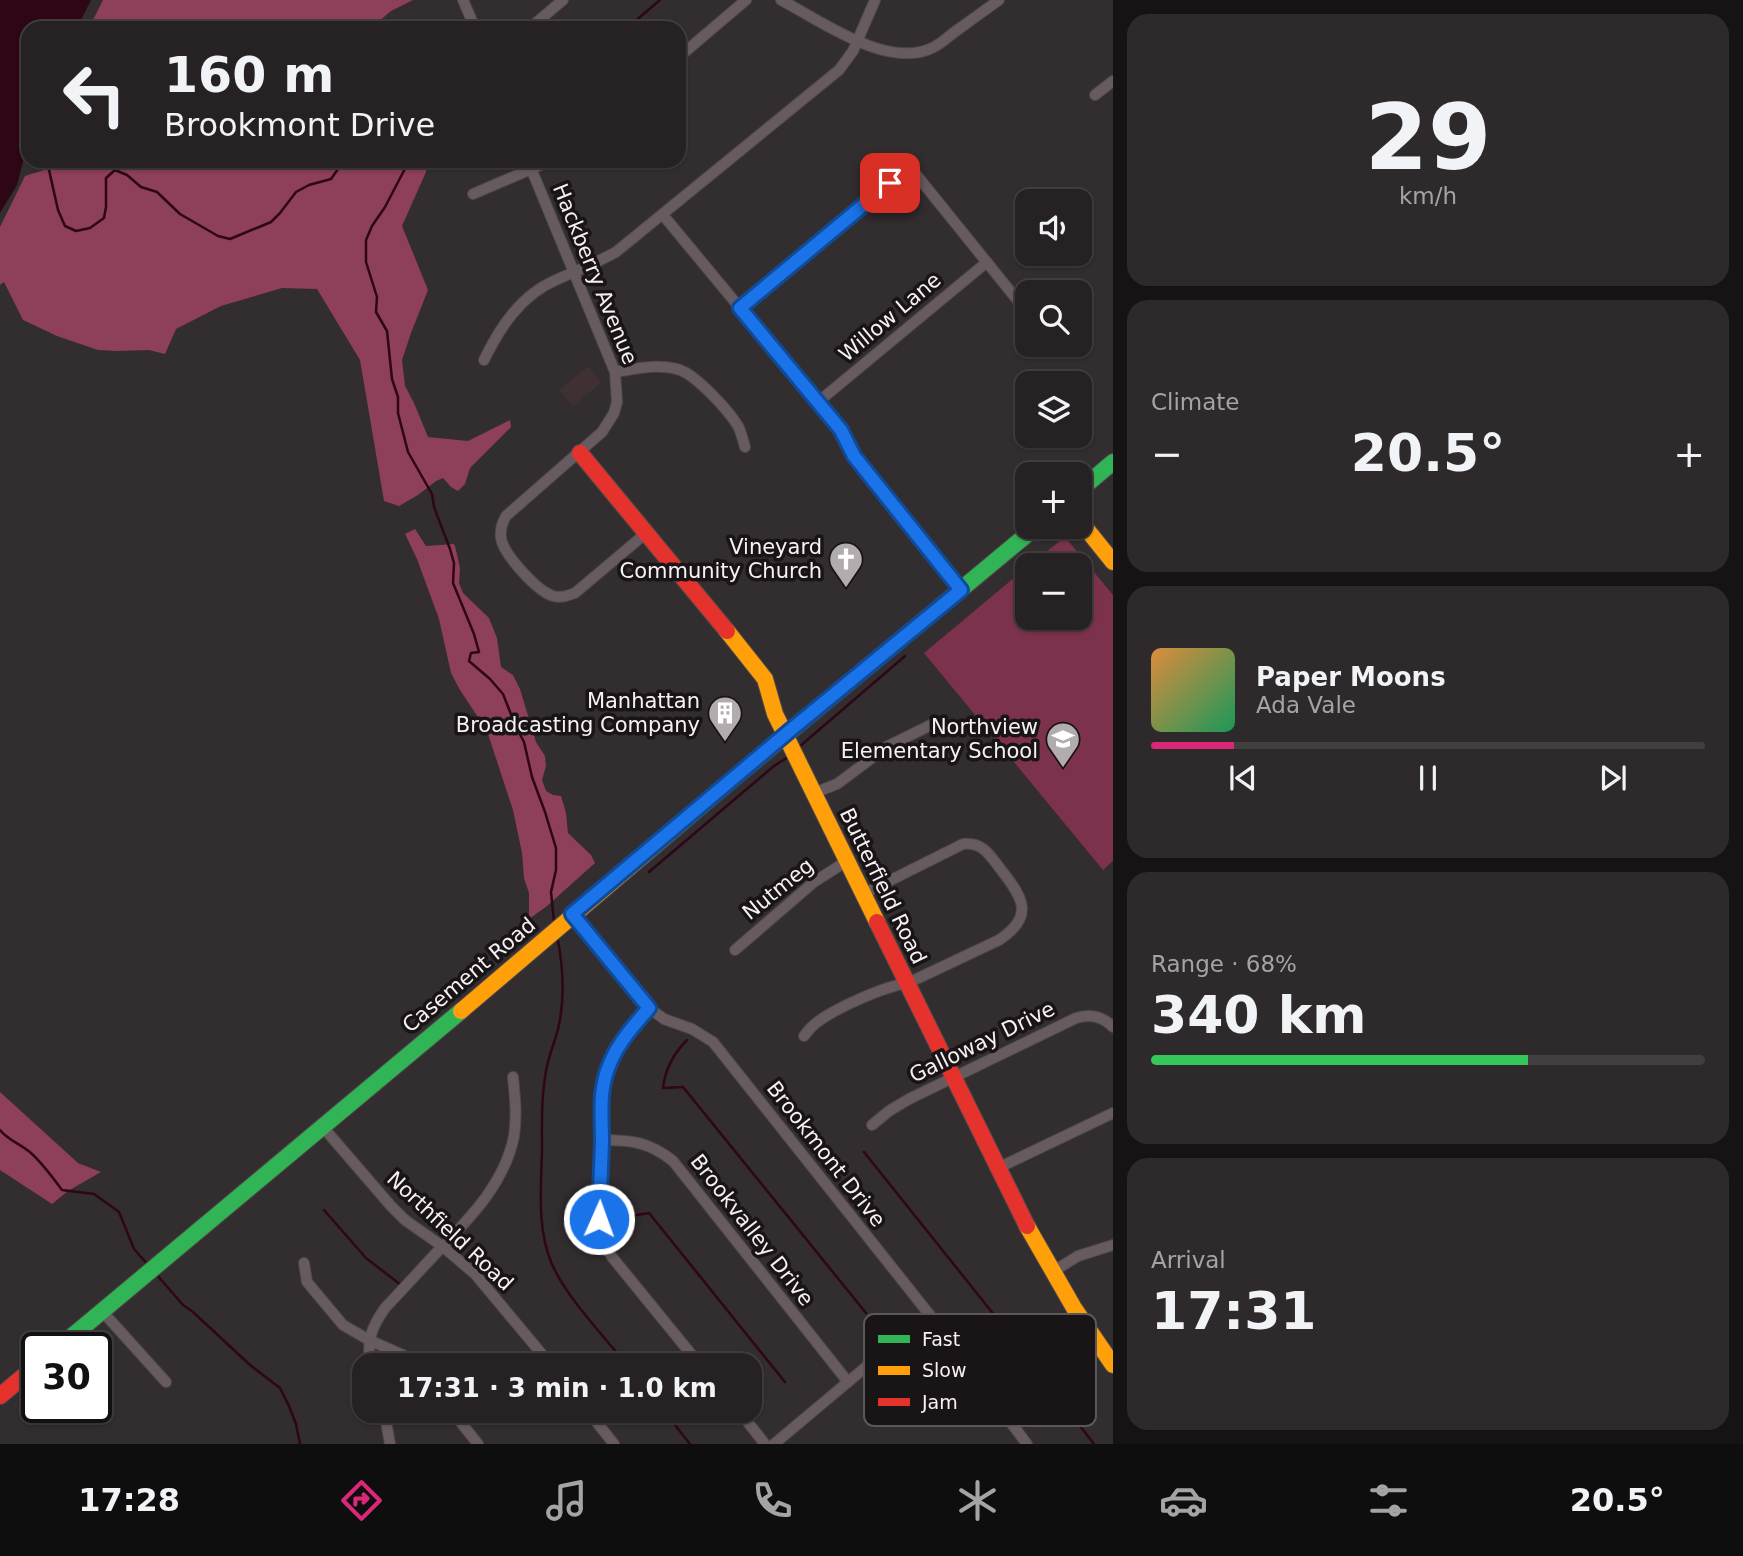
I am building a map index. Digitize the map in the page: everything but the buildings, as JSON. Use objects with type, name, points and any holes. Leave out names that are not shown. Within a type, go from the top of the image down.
[{"type":"street","points":[[463,0],[472,21]]},
{"type":"street","points":[[538,21],[563,0]]},
{"type":"street","points":[[686,51],[746,0]]},
{"type":"street","points":[[781,0],[857,41],[900,54],[922,52],[935,46],[999,0]]},
{"type":"street","points":[[484,360],[498,332],[526,300],[554,280],[616,252],[839,70],[857,41],[875,0]]},
{"type":"street","points":[[1095,96],[1113,81]]},
{"type":"street","points":[[740,308],[909,167],[1015,297]]},
{"type":"street","points":[[473,194],[524,168]]},
{"type":"street","name":"Hackberry Avenue","points":[[531,168],[615,372],[617,402],[614,413],[602,432],[506,516],[500,531],[504,548],[535,586],[552,596],[564,597],[575,593],[645,534]]},
{"type":"street","points":[[663,215],[841,430],[854,456],[961,590]]},
{"type":"street","name":"Willow Lane","points":[[818,402],[986,262]]},
{"type":"street","points":[[615,372],[653,367],[681,370],[693,376],[738,426],[745,447]]},
{"type":"street","name":"Butterfield Road","points":[[580,453],[765,679],[775,714],[863,894],[998,1168],[1052,1272],[1078,1314]]},
{"type":"street","points":[[1092,480],[1113,462]]},
{"type":"street","points":[[1092,536],[1113,562]]},
{"type":"street","name":"Casement Road","points":[[77,1332],[481,994],[785,734],[1022,539]]},
{"type":"street","points":[[814,793],[837,784],[888,746],[933,724]]},
{"type":"street","points":[[804,1036],[830,1014],[892,986],[908,983],[999,940],[1020,920],[1022,904],[1020,896],[986,850],[971,843],[963,844],[863,894]]},
{"type":"street","name":"Nutmeg","points":[[735,950],[814,882],[847,861]]},
{"type":"street","name":"Brookmont Drive","points":[[568,918],[649,1008],[664,1019],[692,1029],[713,1042],[929,1314]]},
{"type":"street","points":[[649,1008],[611,1060],[604,1080],[600,1099],[602,1140],[599,1222],[605,1245],[612,1257],[691,1353]]},
{"type":"street","name":"Galloway Drive","points":[[872,1125],[906,1101],[1076,1018],[1094,1016],[1102,1018],[1113,1027]]},
{"type":"street","points":[[370,1353],[369,1340],[373,1328],[385,1308],[459,1230],[489,1192],[505,1165],[513,1139],[516,1115],[513,1077]]},
{"type":"street","points":[[998,1168],[1113,1113]]},
{"type":"street","name":"Northfield Road","points":[[322,1126],[405,1220],[475,1274],[541,1353]]},
{"type":"street","name":"Brookvalley Drive","points":[[602,1140],[624,1140],[645,1145],[659,1150],[673,1161],[848,1382]]},
{"type":"street","points":[[1052,1272],[1079,1256],[1113,1245]]},
{"type":"street","points":[[304,1264],[307,1282],[343,1325],[398,1353]]},
{"type":"street","points":[[102,1311],[166,1382]]},
{"type":"street","name":"Butterfield Road","points":[[1096,1341],[1113,1365]]},
{"type":"street","points":[[774,1444],[864,1369]]},
{"type":"street","points":[[0,1396],[21,1379]]},
{"type":"street","points":[[386,1423],[390,1444]]},
{"type":"street","points":[[461,1423],[478,1444]]},
{"type":"street","points":[[597,1423],[614,1444]]},
{"type":"street","points":[[748,1423],[765,1444]]},
{"type":"street","name":"Brookmont Drive","points":[[1013,1426],[1027,1444]]},
{"type":"shaded area","points":[[0,0],[91,0],[80,21],[21,21],[21,168],[17,185],[0,213]]},
{"type":"shaded area","points":[[103,0],[413,0],[391,11],[379,21],[92,21]]},
{"type":"shaded area","points":[[51,168],[426,168],[402,226],[428,290],[402,360],[405,386],[428,437],[468,441],[510,420],[511,427],[470,468],[465,484],[458,491],[443,478],[399,506],[384,501],[360,360],[317,289],[282,288],[221,306],[176,329],[165,354],[149,350],[98,350],[57,336],[23,320],[4,282],[0,285],[0,227],[25,176]]},
{"type":"shaded area","points":[[588,366],[602,382],[573,406],[559,390]]},
{"type":"shaded area","points":[[415,529],[426,546],[454,544],[460,568],[459,583],[463,593],[489,618],[497,638],[501,667],[513,675],[520,689],[536,742],[545,756],[546,766],[542,780],[546,791],[561,796],[568,833],[591,855],[595,863],[529,919],[529,893],[513,810],[487,731],[451,673],[439,619],[405,534]]},
{"type":"shaded area","name":"Northview Elementary School","points":[[1062,539],[1067,539],[1078,553],[1045,553]]},
{"type":"shaded area","name":"Northview Elementary School","points":[[1092,570],[1113,595],[1113,861],[1103,870],[924,653],[1015,577],[1015,630],[1092,630]]},
{"type":"shaded area","points":[[0,1092],[78,1163],[101,1172],[68,1191],[52,1204],[0,1170]]},
{"type":"waterway","points":[[635,21],[660,0]]},
{"type":"waterway","points":[[49,168],[58,210],[65,226],[76,231],[90,228],[104,218],[106,178],[115,170],[127,175],[141,187],[157,192],[180,214],[218,236],[230,239],[271,222],[296,192],[331,179],[338,168]]},
{"type":"waterway","points":[[405,168],[366,240],[366,262],[377,297],[376,312],[387,331],[392,379],[408,452],[432,494],[454,563],[453,583],[479,652],[471,653],[469,661],[503,694],[524,742],[532,777],[556,848],[556,870],[551,892],[554,922]]},
{"type":"waterway","points":[[799,747],[905,656]]},
{"type":"waterway","points":[[649,872],[788,757]]},
{"type":"waterway","points":[[557,935],[563,992],[559,1025],[547,1066],[543,1098],[541,1193],[544,1235],[551,1262],[565,1288],[617,1353]]},
{"type":"waterway","points":[[687,1040],[671,1062],[663,1088],[683,1087],[866,1313]]},
{"type":"waterway","points":[[0,1130],[36,1158],[62,1190],[94,1194],[119,1212],[134,1249],[148,1265]]},
{"type":"waterway","points":[[864,1152],[993,1314]]},
{"type":"waterway","points":[[324,1210],[366,1258],[401,1285]]},
{"type":"waterway","points":[[630,1216],[649,1213],[785,1382]]},
{"type":"waterway","points":[[157,1275],[183,1305],[280,1388],[296,1424],[300,1444]]},
{"type":"waterway","points":[[673,1423],[690,1444]]},
{"type":"waterway","points":[[1080,1426],[1094,1444]]},
{"type":"traffic: fast","points":[[1092,480],[1113,462]]},
{"type":"traffic: fast","points":[[739,774],[1022,539]]},
{"type":"traffic: fast","points":[[77,1332],[461,1011]]},
{"type":"traffic: slow","points":[[1092,536],[1113,562]]},
{"type":"traffic: slow","points":[[727,631],[765,679],[775,714],[877,922]]},
{"type":"traffic: slow","points":[[461,1011],[739,774]]},
{"type":"traffic: slow","points":[[1027,1226],[1078,1314]]},
{"type":"traffic: slow","points":[[1096,1340],[1113,1365]]},
{"type":"traffic: jam","points":[[580,453],[727,631]]},
{"type":"traffic: jam","points":[[877,922],[1027,1226]]},
{"type":"traffic: jam","points":[[0,1396],[21,1378]]},
{"type":"place","name":"Vineyard Community Church","points":[[846,589]]},
{"type":"place","name":"Manhattan Broadcasting Company","points":[[725,743]]},
{"type":"place","name":"Northview Elementary School","points":[[1063,769]]},
{"type":"route","points":[[599,1219],[602,1140],[600,1099],[604,1080],[611,1060],[649,1008],[572,914],[961,590],[854,456],[841,430],[740,308],[890,183]]}]
